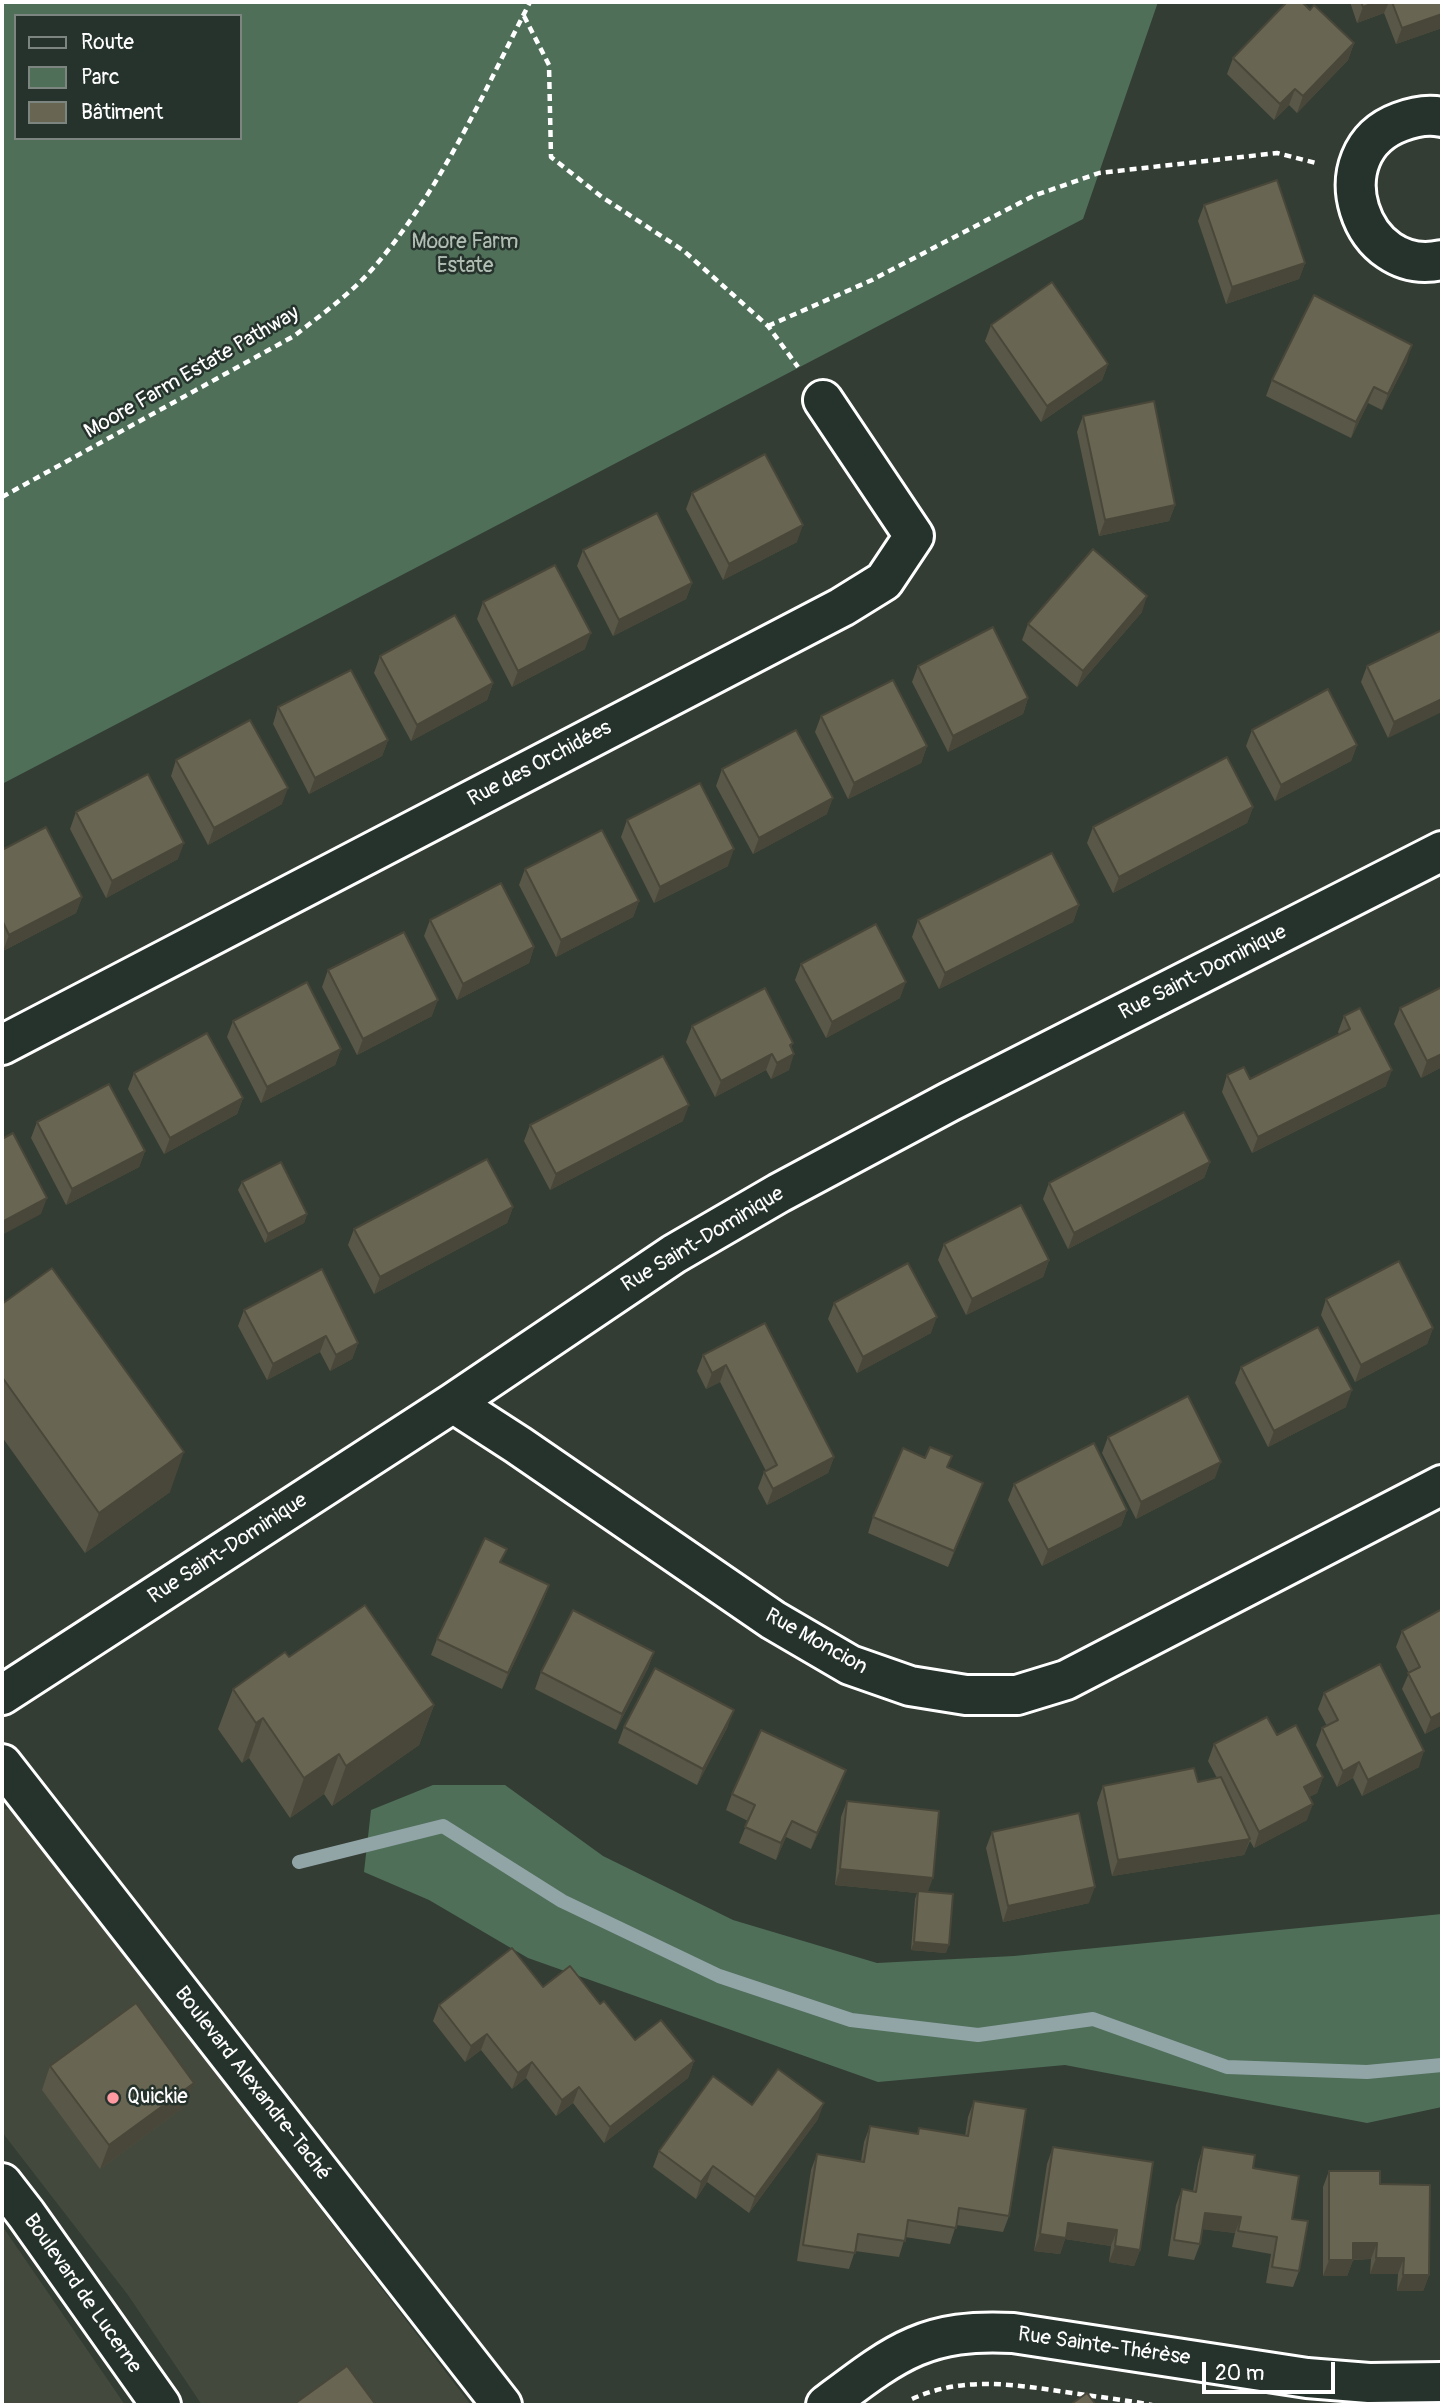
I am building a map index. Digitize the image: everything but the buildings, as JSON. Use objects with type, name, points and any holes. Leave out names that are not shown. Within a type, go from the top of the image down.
[{"type":"street","points":[[1442,117],[1413,117],[1390,126],[1371,142],[1359,163],[1354,188],[1359,212],[1371,234],[1388,250],[1410,259],[1432,262],[1442,260]]},
{"type":"street","name":"Rue des Orchidées","points":[[2,1045],[842,607],[884,581],[914,536],[823,400]]},
{"type":"street","name":"Rue Saint-Dominique","points":[[2,1695],[453,1403],[674,1254],[779,1193],[949,1102],[1442,851]]},
{"type":"street","name":"Rue Moncion","points":[[453,1403],[773,1620],[850,1665],[909,1686],[966,1695],[1017,1695],[1066,1680],[1442,1485]]},
{"type":"street","name":"Boulevard Alexandre-Taché","points":[[2,1764],[502,2405]]},
{"type":"street","name":"Boulevard de Lucerne","points":[[2,2183],[161,2405]]},
{"type":"street","name":"Rue Sainte-Thérèse","points":[[826,2405],[878,2366],[908,2348],[944,2335],[977,2331],[1013,2333],[1307,2378],[1369,2383],[1442,2382]]},
{"type":"path","name":"Moore Farm Estate Pathway","points":[[2,497],[294,336],[337,303],[374,268],[419,210],[530,2]]},
{"type":"path","points":[[523,15],[549,65],[551,157],[602,197],[684,251],[768,326],[823,400]]},
{"type":"path","points":[[768,326],[872,280],[1033,196],[1099,173],[1277,153],[1357,174]]},
{"type":"path","points":[[905,2403],[939,2389],[983,2382],[1016,2384],[1152,2405]]},
{"type":"shaded area","points":[[2,1808],[15,1811],[471,2405],[202,2405],[128,2295],[2,2132]]},
{"type":"shaded area","points":[[2,2226],[5,2230],[125,2405],[2,2405]]},
{"type":"green space","name":"Moore Farm Estate","points":[[2,2],[1158,2],[1083,219],[2,784]]},
{"type":"green space","points":[[433,1785],[505,1785],[603,1856],[733,1920],[877,1963],[1014,1956],[1442,1914],[1442,2107],[1367,2123],[1065,2065],[878,2082],[528,1958],[429,1900],[364,1872],[371,1810]]},
{"type":"waterway","points":[[299,1862],[443,1826],[562,1901],[719,1976],[851,2020],[978,2035],[1093,2019],[1227,2067],[1367,2072],[1442,2065]]},
{"type":"place","name":"Quickie","points":[[113,2098]]}]
